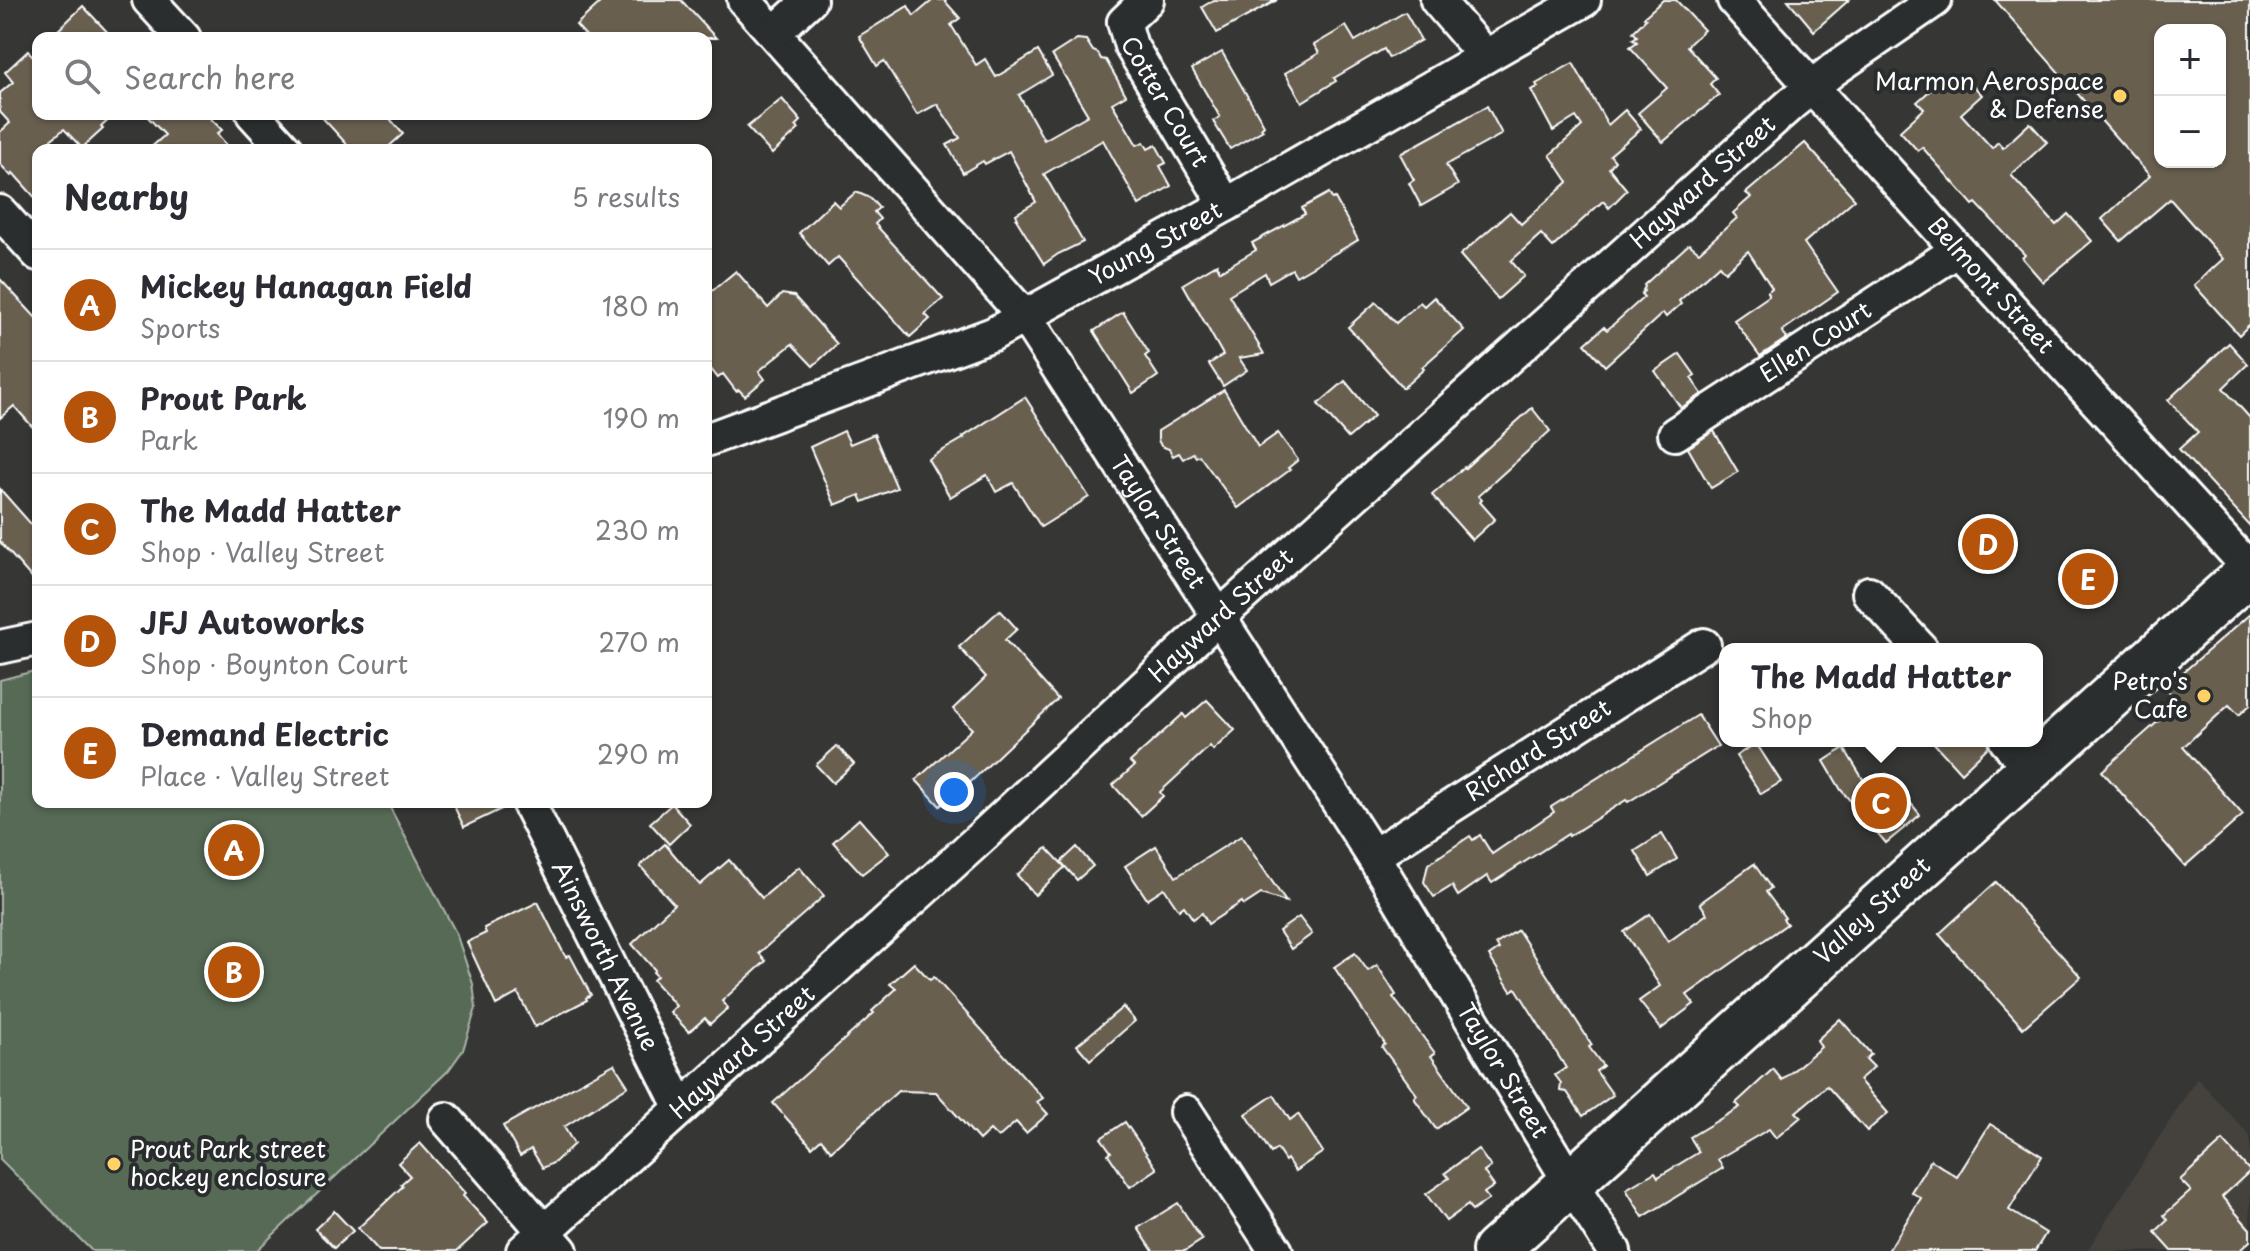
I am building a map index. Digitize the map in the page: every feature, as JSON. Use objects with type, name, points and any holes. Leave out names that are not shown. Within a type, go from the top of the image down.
[{"type":"main road","name":"Valley Street","points":[[2043,734],[2250,570]]},
{"type":"main road","name":"Valley Street","points":[[1495,1251],[1571,1184],[2018,754]]},
{"type":"street","points":[[149,0],[178,32]]},
{"type":"street","name":"Taylor Street","points":[[744,0],[1026,318],[1373,856],[1614,1251]]},
{"type":"street","points":[[774,33],[810,0]]},
{"type":"street","name":"Cotter Court","points":[[1147,0],[1124,22],[1131,46],[1226,205]]},
{"type":"street","points":[[1437,0],[1485,56]]},
{"type":"street","name":"Young Street","points":[[712,438],[993,334],[1026,318],[1584,0]]},
{"type":"street","name":"Belmont Street","points":[[1734,0],[2250,570]]},
{"type":"street","name":"Hayward Street","points":[[543,1245],[681,1108],[976,842],[1220,616],[1812,87],[1935,0]]},
{"type":"street","points":[[258,120],[280,144]]},
{"type":"street","points":[[0,212],[32,247]]},
{"type":"street","name":"Ellen Court","points":[[1675,434],[1958,250]]},
{"type":"street","points":[[1869,593],[1915,643]]},
{"type":"street","name":"Richard Street","points":[[1373,856],[1704,645]]},
{"type":"street","name":"Ainsworth Avenue","points":[[531,808],[681,1108]]},
{"type":"street","points":[[1186,1112],[1276,1251]]},
{"type":"street","points":[[446,1119],[543,1245]]},
{"type":"shaded area","points":[[2197,1078],[2250,1136],[2250,1242],[2240,1251],[2087,1251]]},
{"type":"green space","points":[[32,672],[32,808],[390,808],[456,933],[473,984],[476,1008],[463,1050],[448,1071],[256,1251],[92,1251],[0,1159],[0,680]]},
{"type":"building","points":[[603,0],[681,0],[710,32],[582,32],[576,25]]},
{"type":"building","points":[[933,0],[944,0],[960,18],[951,25],[976,65],[985,59],[996,77],[1038,51],[1052,75],[1019,95],[1044,140],[1088,115],[1052,55],[1077,39],[1086,40],[1101,59],[1106,60],[1126,95],[1112,103],[1137,145],[1144,142],[1148,149],[1156,145],[1166,163],[1160,166],[1171,186],[1139,205],[1103,140],[1044,174],[1083,242],[1044,264],[1016,219],[1016,214],[1036,202],[1009,151],[963,173],[947,145],[960,138],[937,104],[917,115],[884,61],[877,66],[859,36],[908,6],[914,16]]},
{"type":"building","points":[[1214,0],[1277,0],[1217,33],[1202,7]]},
{"type":"building","points":[[1663,0],[1676,0],[1704,30],[1687,46],[1716,78],[1710,84],[1719,95],[1663,142],[1638,113],[1667,88],[1630,47],[1637,42],[1633,39],[1637,36],[1633,32]]},
{"type":"building","points":[[1788,0],[1849,0],[1814,31]]},
{"type":"building","name":"Marmon Aerospace & Defense","points":[[1995,0],[2250,0],[2250,324],[2239,335],[2194,285],[2223,259],[2170,199],[2121,241],[2102,219],[2150,176]]},
{"type":"building","points":[[83,6],[107,32],[56,32]]},
{"type":"building","points":[[1405,12],[1421,40],[1389,58],[1384,49],[1334,78],[1336,81],[1302,102],[1285,73],[1319,53],[1314,45],[1346,26],[1355,41]]},
{"type":"building","points":[[28,51],[32,55],[32,120],[109,120],[86,144],[78,144],[64,129],[45,144],[32,144],[32,194],[0,164],[0,132],[10,123],[0,112],[0,93],[13,82],[5,72]]},
{"type":"building","points":[[1222,52],[1264,125],[1263,130],[1230,149],[1213,121],[1220,117],[1192,69]]},
{"type":"building","points":[[1573,63],[1608,125],[1625,110],[1641,129],[1610,155],[1615,161],[1609,168],[1627,190],[1609,208],[1603,201],[1553,247],[1541,234],[1511,261],[1524,276],[1498,299],[1460,255],[1510,212],[1521,224],[1568,182],[1550,155],[1582,126],[1576,117],[1553,131],[1531,90]]},
{"type":"building","points":[[1964,75],[1982,95],[1961,114],[1992,148],[1998,142],[2003,148],[2030,123],[2047,142],[2011,175],[2056,225],[2068,214],[2092,241],[2043,282],[2022,258],[2025,255],[1976,203],[1973,205],[1922,147],[1918,151],[1900,131],[1924,109],[1917,102],[1943,79],[1950,88]]},
{"type":"building","points":[[782,99],[801,121],[796,126],[799,129],[772,154],[747,127]]},
{"type":"building","points":[[1487,106],[1502,134],[1446,165],[1458,185],[1421,206],[1409,183],[1414,180],[1400,154]]},
{"type":"building","points":[[151,120],[212,120],[222,130],[217,134],[226,144],[155,144],[165,135]]},
{"type":"building","points":[[324,120],[391,120],[403,134],[392,144],[346,144]]},
{"type":"building","points":[[1805,143],[1855,199],[1804,243],[1838,292],[1782,331],[1787,338],[1760,356],[1734,320],[1769,296],[1767,292],[1772,288],[1748,251],[1725,272],[1719,265],[1679,301],[1681,304],[1666,317],[1663,313],[1605,366],[1585,344],[1604,327],[1607,330],[1644,297],[1641,294],[1644,285],[1689,244],[1699,252],[1737,218],[1733,213],[1751,197],[1746,193]]},
{"type":"building","points":[[856,192],[870,198],[879,208],[874,212],[880,219],[875,224],[943,299],[925,314],[930,319],[910,337],[838,257],[828,266],[799,233],[833,201],[839,207]]},
{"type":"building","points":[[1329,193],[1332,199],[1335,198],[1358,240],[1296,276],[1292,269],[1269,282],[1265,273],[1229,295],[1264,354],[1239,358],[1247,370],[1223,386],[1209,364],[1223,355],[1183,284],[1217,264],[1220,271],[1256,250],[1252,243],[1305,214],[1302,208]]},
{"type":"building","points":[[736,271],[768,308],[782,294],[794,296],[837,344],[813,366],[792,344],[759,371],[765,379],[745,396],[736,391],[723,374],[718,378],[712,370],[712,291]]},
{"type":"building","points":[[0,279],[32,314],[32,426],[14,406],[0,418]]},
{"type":"building","points":[[1434,297],[1464,330],[1403,388],[1348,327],[1376,302],[1396,323],[1420,302],[1424,306]]},
{"type":"building","points":[[1123,312],[1149,353],[1145,356],[1158,376],[1133,393],[1094,331]]},
{"type":"building","points":[[2229,343],[2248,364],[2223,388],[2250,418],[2250,526],[2179,449],[2198,432],[2168,400]]},
{"type":"building","points":[[1680,354],[1695,375],[1691,378],[1702,394],[1681,408],[1655,371]]},
{"type":"building","points":[[1345,381],[1374,416],[1348,438],[1318,404]]},
{"type":"building","points":[[1224,390],[1258,447],[1278,433],[1298,460],[1288,468],[1290,470],[1238,508],[1199,455],[1196,457],[1193,453],[1183,459],[1179,453],[1173,456],[1158,440],[1158,431]]},
{"type":"building","points":[[1025,397],[1089,497],[1041,527],[1013,483],[996,492],[987,475],[950,497],[928,459]]},
{"type":"building","points":[[1532,408],[1550,431],[1478,496],[1495,519],[1472,540],[1432,495]]},
{"type":"building","points":[[844,431],[850,444],[874,434],[897,488],[863,502],[860,495],[835,505],[810,447]]},
{"type":"building","points":[[1714,431],[1738,472],[1711,488],[1688,448]]},
{"type":"building","points":[[0,489],[32,525],[32,578],[0,542]]},
{"type":"building","points":[[1000,610],[1017,629],[1005,640],[1058,699],[960,792],[958,790],[940,806],[916,780],[972,729],[953,709],[986,677],[959,647]]},
{"type":"building","points":[[2250,614],[2250,705],[2239,715],[2229,705],[2183,747],[2243,815],[2185,866],[2102,771],[2179,703],[2165,688]]},
{"type":"building","points":[[1207,700],[1235,730],[1213,750],[1210,746],[1160,792],[1163,796],[1141,816],[1113,785],[1134,766],[1130,762],[1183,714],[1186,718]]},
{"type":"building","points":[[1698,715],[1718,746],[1628,802],[1626,800],[1568,834],[1492,883],[1487,876],[1458,896],[1452,886],[1434,897],[1424,882],[1428,864],[1470,836],[1473,840],[1480,835],[1492,854],[1554,812],[1551,807]]},
{"type":"building","points":[[837,746],[854,764],[833,783],[816,765]]},
{"type":"building","points":[[1750,747],[1759,747],[1781,782],[1761,794],[1736,756]]},
{"type":"building","points":[[1937,747],[1988,747],[1961,773]]},
{"type":"building","points":[[1844,748],[1869,789],[1886,774],[1920,815],[1886,843],[1841,790],[1824,761]]},
{"type":"building","points":[[455,808],[504,808],[464,827]]},
{"type":"building","points":[[667,808],[676,808],[690,824],[669,844],[650,823]]},
{"type":"building","points":[[859,819],[889,853],[862,874],[833,842]]},
{"type":"building","points":[[1662,834],[1677,859],[1650,876],[1635,851]]},
{"type":"building","points":[[1241,836],[1286,902],[1261,894],[1208,924],[1202,913],[1193,919],[1184,906],[1179,910],[1164,888],[1147,899],[1125,866],[1156,846],[1176,877]]},
{"type":"building","points":[[665,844],[700,885],[729,860],[762,898],[799,867],[824,896],[759,953],[766,961],[722,1001],[728,1008],[710,1024],[705,1018],[689,1032],[670,1012],[676,1006],[653,980],[657,976],[653,972],[655,970],[632,944],[674,904],[640,866]]},
{"type":"building","points":[[1077,847],[1093,866],[1077,880],[1061,862]]},
{"type":"building","points":[[1047,848],[1065,867],[1035,895],[1017,875]]},
{"type":"building","points":[[1754,864],[1771,888],[1766,892],[1787,924],[1687,995],[1694,1004],[1661,1029],[1639,1001],[1660,986],[1624,932],[1650,914],[1668,942],[1707,914],[1700,903]]},
{"type":"building","points":[[1996,882],[2081,977],[2023,1028],[1939,934]]},
{"type":"building","points":[[538,902],[564,954],[566,957],[570,955],[591,995],[535,1027],[518,993],[496,1005],[467,942],[486,933],[484,928]]},
{"type":"building","points":[[1299,917],[1312,934],[1291,949],[1279,931]]},
{"type":"building","points":[[1518,930],[1603,1066],[1596,1071],[1613,1095],[1583,1116],[1567,1092],[1560,1091],[1561,1083],[1555,1075],[1566,1068],[1516,988],[1511,991],[1489,956],[1499,949],[1496,944]]},
{"type":"building","points":[[1355,953],[1368,971],[1377,965],[1396,995],[1393,997],[1435,1053],[1431,1056],[1467,1107],[1436,1129],[1334,967]]},
{"type":"building","points":[[914,963],[930,980],[934,977],[1043,1098],[1037,1102],[1048,1114],[1026,1133],[1016,1122],[998,1138],[990,1130],[979,1140],[936,1092],[898,1091],[831,1151],[821,1139],[812,1147],[773,1103],[874,1013],[872,1011],[896,989],[890,984]]},
{"type":"building","points":[[1123,1007],[1135,1021],[1090,1060],[1077,1045]]},
{"type":"building","points":[[1840,1019],[1871,1054],[1866,1059],[1874,1067],[1859,1080],[1888,1113],[1867,1131],[1827,1086],[1796,1112],[1801,1117],[1776,1138],[1769,1129],[1718,1159],[1723,1168],[1643,1217],[1626,1189],[1655,1172],[1658,1177],[1699,1152],[1690,1137],[1740,1107],[1736,1103],[1773,1069],[1782,1080],[1821,1047],[1817,1040]]},
{"type":"building","points":[[614,1064],[628,1086],[564,1127],[574,1144],[555,1162],[543,1168],[531,1149],[520,1156],[503,1126]]},
{"type":"building","points":[[1274,1095],[1290,1120],[1298,1114],[1323,1152],[1295,1171],[1277,1149],[1271,1153],[1246,1114]]},
{"type":"building","points":[[1125,1122],[1157,1169],[1130,1187],[1101,1138]]},
{"type":"building","points":[[1990,1124],[2042,1156],[2009,1210],[2046,1233],[2035,1251],[1888,1251],[1921,1198],[1911,1192],[1931,1160],[1957,1177]]},
{"type":"building","points":[[2223,1141],[2250,1171],[2222,1197],[2250,1229],[2250,1241],[2239,1251],[2172,1251],[2155,1232],[2168,1220],[2164,1215],[2191,1191],[2180,1180]]},
{"type":"building","points":[[420,1143],[488,1223],[457,1251],[379,1251],[358,1228],[403,1186],[401,1184],[410,1176],[398,1163]]},
{"type":"building","points":[[1478,1149],[1491,1167],[1484,1172],[1494,1186],[1484,1193],[1489,1199],[1472,1211],[1468,1205],[1446,1221],[1426,1194],[1449,1178],[1445,1173]]},
{"type":"building","points":[[1178,1203],[1202,1240],[1185,1251],[1153,1251],[1138,1228]]},
{"type":"building","points":[[334,1211],[353,1231],[334,1248],[315,1229]]},
{"type":"place","name":"Marmon Aerospace & Defense","points":[[2120,96]]},
{"type":"place","name":"JFJ Autoworks","points":[[1988,544]]},
{"type":"place","name":"Demand Electric","points":[[2088,579]]},
{"type":"place","name":"Petro's Cafe","points":[[2204,696]]},
{"type":"place","name":"The Madd Hatter","points":[[1881,803]]},
{"type":"place","name":"Mickey Hanagan Field","points":[[234,850]]},
{"type":"place","name":"Prout Park","points":[[234,972]]},
{"type":"place","name":"Prout Park street hockey enclosure","points":[[114,1164]]}]
